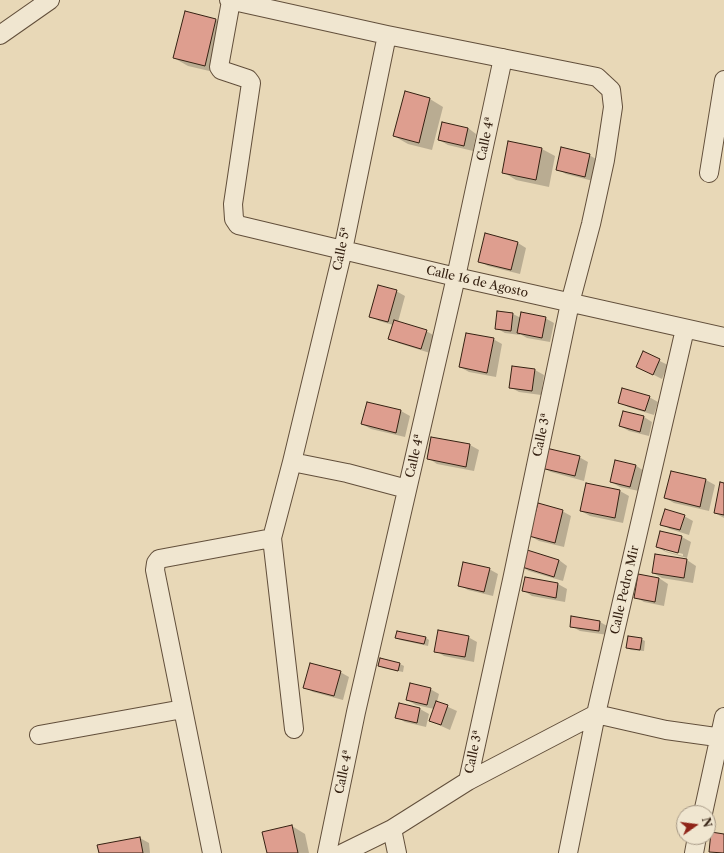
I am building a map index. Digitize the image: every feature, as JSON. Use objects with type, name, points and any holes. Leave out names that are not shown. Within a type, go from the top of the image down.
[{"type":"street","points":[[0,35],[50,0]]},
{"type":"street","points":[[230,0],[387,35],[503,58]]},
{"type":"street","name":"Calle 16 de Agosto","points":[[230,0],[219,67],[221,70],[248,79],[251,83],[232,204],[234,219],[238,225],[456,277],[724,337]]},
{"type":"street","name":"Calle 5ª","points":[[272,538],[292,462],[343,250],[387,35]]},
{"type":"street","name":"Calle 3ª","points":[[468,781],[570,303],[591,224],[605,160],[614,107],[611,90],[597,77],[503,58]]},
{"type":"street","name":"Calle 4ª","points":[[327,853],[356,712],[456,277],[503,58]]},
{"type":"street","points":[[709,173],[724,80]]},
{"type":"street","name":"Calle Pedro Mir","points":[[568,853],[596,714],[685,329]]},
{"type":"street","points":[[292,462],[347,473],[407,489]]},
{"type":"street","points":[[212,853],[155,570],[156,563],[159,559],[272,538],[294,729]]},
{"type":"street","points":[[39,735],[183,709]]},
{"type":"street","points":[[343,853],[392,829],[468,781],[596,714],[666,730],[722,737]]},
{"type":"street","points":[[705,805],[722,737],[724,717]]},
{"type":"street","points":[[392,829],[397,853]]},
{"type":"building","points":[[185,11],[216,19],[205,66],[173,58]]},
{"type":"building","points":[[405,91],[430,98],[419,143],[393,136]]},
{"type":"building","points":[[442,122],[468,128],[464,146],[438,140]]},
{"type":"building","points":[[508,141],[542,148],[536,180],[502,173]]},
{"type":"building","points":[[561,147],[590,154],[585,177],[556,170]]},
{"type":"building","points":[[485,233],[518,242],[511,270],[478,262]]},
{"type":"building","points":[[378,285],[397,290],[388,322],[369,317]]},
{"type":"building","points":[[497,311],[513,313],[511,331],[495,329]]},
{"type":"building","points":[[521,312],[546,317],[542,338],[517,333]]},
{"type":"building","points":[[394,320],[427,330],[421,349],[388,339]]},
{"type":"building","points":[[466,333],[494,338],[487,373],[459,367]]},
{"type":"building","points":[[643,351],[660,359],[653,375],[636,367]]},
{"type":"building","points":[[512,366],[535,369],[532,391],[509,388]]},
{"type":"building","points":[[622,388],[650,396],[645,411],[618,403]]},
{"type":"building","points":[[367,402],[401,410],[396,433],[361,424]]},
{"type":"building","points":[[623,411],[644,416],[640,432],[619,426]]},
{"type":"building","points":[[431,437],[470,444],[466,467],[427,459]]},
{"type":"building","points":[[546,448],[580,456],[575,476],[541,468]]},
{"type":"building","points":[[615,460],[636,465],[630,487],[610,482]]},
{"type":"building","points":[[671,471],[706,479],[700,507],[664,498]]},
{"type":"building","points":[[720,482],[724,483],[724,515],[714,513]]},
{"type":"building","points":[[586,483],[620,490],[615,518],[580,511]]},
{"type":"building","points":[[538,503],[563,510],[555,543],[529,536]]},
{"type":"building","points":[[665,509],[685,515],[680,530],[660,525]]},
{"type":"building","points":[[660,531],[682,536],[678,553],[656,547]]},
{"type":"building","points":[[524,549],[559,560],[554,577],[519,566]]},
{"type":"building","points":[[655,554],[687,559],[684,578],[652,573]]},
{"type":"building","points":[[463,562],[490,568],[484,592],[458,586]]},
{"type":"building","points":[[638,574],[659,578],[655,602],[634,598]]},
{"type":"building","points":[[525,577],[558,583],[556,598],[522,591]]},
{"type":"building","points":[[571,616],[600,621],[599,631],[570,627]]},
{"type":"building","points":[[438,630],[469,636],[465,657],[434,652]]},
{"type":"building","points":[[397,631],[426,637],[424,644],[395,638]]},
{"type":"building","points":[[628,636],[642,638],[640,650],[626,648]]},
{"type":"building","points":[[380,658],[400,663],[398,671],[378,666]]},
{"type":"building","points":[[310,663],[341,671],[334,696],[303,688]]},
{"type":"building","points":[[410,683],[431,688],[427,705],[406,700]]},
{"type":"building","points":[[436,701],[448,705],[441,725],[429,721]]},
{"type":"building","points":[[399,703],[420,708],[417,723],[395,718]]},
{"type":"building","points":[[292,825],[298,853],[267,853],[262,832]]},
{"type":"building","points":[[716,833],[724,834],[724,853],[709,852],[710,845],[716,845]]},
{"type":"building","points":[[140,837],[143,853],[99,853],[97,845]]}]
